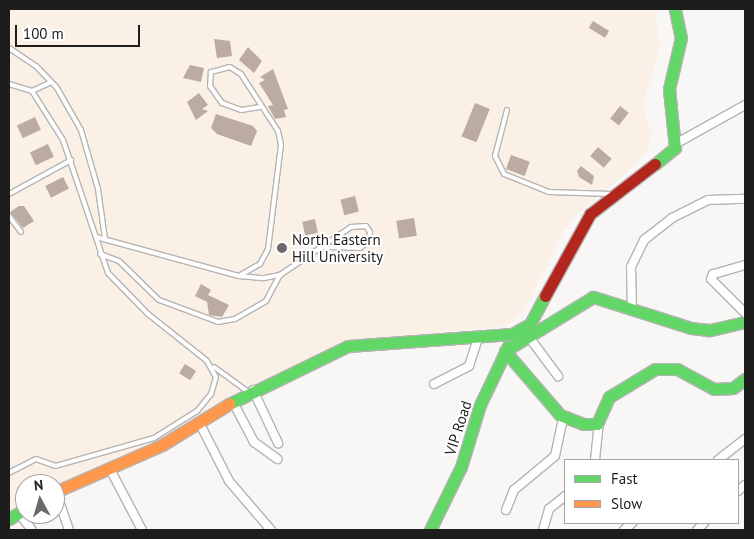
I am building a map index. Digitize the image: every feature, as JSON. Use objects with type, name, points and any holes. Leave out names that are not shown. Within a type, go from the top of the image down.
[{"type":"street","points":[[675,9],[681,38],[669,89],[677,143]]},
{"type":"street","points":[[65,488],[110,469],[200,424],[251,392],[348,346],[512,334],[538,315],[578,231],[611,194],[669,154],[677,143],[745,105]]},
{"type":"street","points":[[632,308],[631,267],[644,240],[672,218],[708,200],[745,199]]},
{"type":"street","points":[[745,265],[713,274],[711,279],[745,312]]},
{"type":"street","points":[[599,422],[583,424],[563,418],[505,351],[593,297],[691,328],[715,329],[745,322]]},
{"type":"street","name":"VIP Road","points":[[430,530],[460,468],[480,405],[512,334]]},
{"type":"street","points":[[434,384],[469,366],[479,336]]},
{"type":"street","points":[[529,337],[558,376]]},
{"type":"street","points":[[594,459],[599,422],[609,397],[656,369],[677,369],[714,389],[733,388],[745,379]]},
{"type":"street","points":[[251,392],[278,443]]},
{"type":"street","points":[[234,404],[254,442],[276,459]]},
{"type":"street","points":[[506,510],[514,490],[555,456],[563,418]]},
{"type":"street","points":[[200,424],[229,481],[271,530]]},
{"type":"street","points":[[719,459],[745,440]]},
{"type":"street","points":[[110,469],[142,530]]},
{"type":"street","points":[[543,530],[549,509],[564,497]]},
{"type":"lane","points":[[9,48],[51,82],[68,104],[92,158],[105,239]]},
{"type":"lane","points":[[239,276],[266,255],[277,183],[280,137],[260,107],[250,87],[235,69],[220,67],[211,72],[210,86],[222,103],[241,110],[260,107]]},
{"type":"lane","points":[[9,84],[32,91],[51,82]]},
{"type":"lane","points":[[32,91],[71,160],[100,254],[116,283],[212,366],[251,392]]},
{"type":"lane","points":[[507,110],[495,156],[504,174],[549,192],[600,191],[611,194]]},
{"type":"lane","points":[[9,194],[71,160]]},
{"type":"lane","points":[[9,216],[21,232]]},
{"type":"lane","points":[[100,254],[119,261],[159,300],[218,322],[235,320],[266,301],[280,275],[351,227],[366,226],[370,232],[369,241],[360,248],[322,247]]},
{"type":"lane","points":[[96,237],[239,276],[280,275]]},
{"type":"lane","points":[[9,473],[36,460],[56,466],[154,438],[206,403],[215,383],[212,366]]},
{"type":"shaded area","name":"North Eastern Hill University","points":[[9,9],[655,9],[660,46],[643,105],[652,134],[647,150],[631,169],[577,214],[562,234],[525,310],[507,326],[346,341],[228,397],[182,430],[128,457],[65,485],[65,474],[15,474],[15,509],[9,513]]},
{"type":"building","points":[[593,21],[609,31],[605,38],[589,28]]},
{"type":"building","points":[[214,39],[230,41],[232,56],[217,58]]},
{"type":"building","points":[[248,47],[262,61],[254,73],[239,60]]},
{"type":"building","points":[[190,65],[204,68],[201,82],[183,78]]},
{"type":"building","points":[[273,69],[288,109],[284,110],[286,117],[275,119],[268,106],[273,105],[259,83],[265,80],[260,77]]},
{"type":"building","points":[[199,93],[208,105],[202,109],[208,111],[196,120],[187,102]]},
{"type":"building","points":[[475,103],[490,109],[476,142],[462,136]]},
{"type":"building","points":[[620,106],[629,113],[619,125],[610,119]]},
{"type":"building","points":[[216,114],[253,126],[257,131],[251,146],[217,134],[211,128]]},
{"type":"building","points":[[35,117],[41,130],[23,138],[17,125]]},
{"type":"building","points":[[48,144],[54,157],[36,165],[30,152]]},
{"type":"building","points":[[598,147],[612,159],[604,168],[590,156]]},
{"type":"building","points":[[511,155],[530,162],[525,176],[506,169]]},
{"type":"building","points":[[581,166],[594,176],[592,185],[579,177],[577,171]]},
{"type":"building","points":[[63,177],[69,189],[51,198],[45,186]]},
{"type":"building","points":[[355,196],[359,212],[344,215],[340,200]]},
{"type":"building","points":[[19,206],[24,206],[34,221],[23,228],[10,212]]},
{"type":"building","points":[[414,218],[417,236],[399,239],[396,221]]},
{"type":"building","points":[[315,219],[318,233],[305,235],[302,222]]},
{"type":"building","points":[[201,284],[211,290],[208,295],[229,305],[222,317],[209,315],[207,302],[195,296]]},
{"type":"building","points":[[185,364],[196,371],[190,380],[179,373]]},
{"type":"traffic: fast","points":[[655,164],[675,148],[669,89],[681,38],[675,9]]},
{"type":"traffic: fast","points":[[229,404],[348,346],[512,334],[530,324],[545,296]]},
{"type":"traffic: fast","points":[[745,322],[709,330],[691,328],[593,297],[505,351],[560,415],[583,424],[597,424],[609,397],[655,369],[677,369],[714,389],[733,388],[745,379]]},
{"type":"traffic: fast","points":[[430,530],[461,467],[480,405],[508,346]]},
{"type":"traffic: fast","points":[[9,519],[15,515]]},
{"type":"traffic: slow","points":[[65,488],[162,445],[229,404]]},
{"type":"traffic: jam","points":[[545,296],[590,214],[655,164]]},
{"type":"place","name":"North Eastern Hill University","points":[[282,248]]}]
